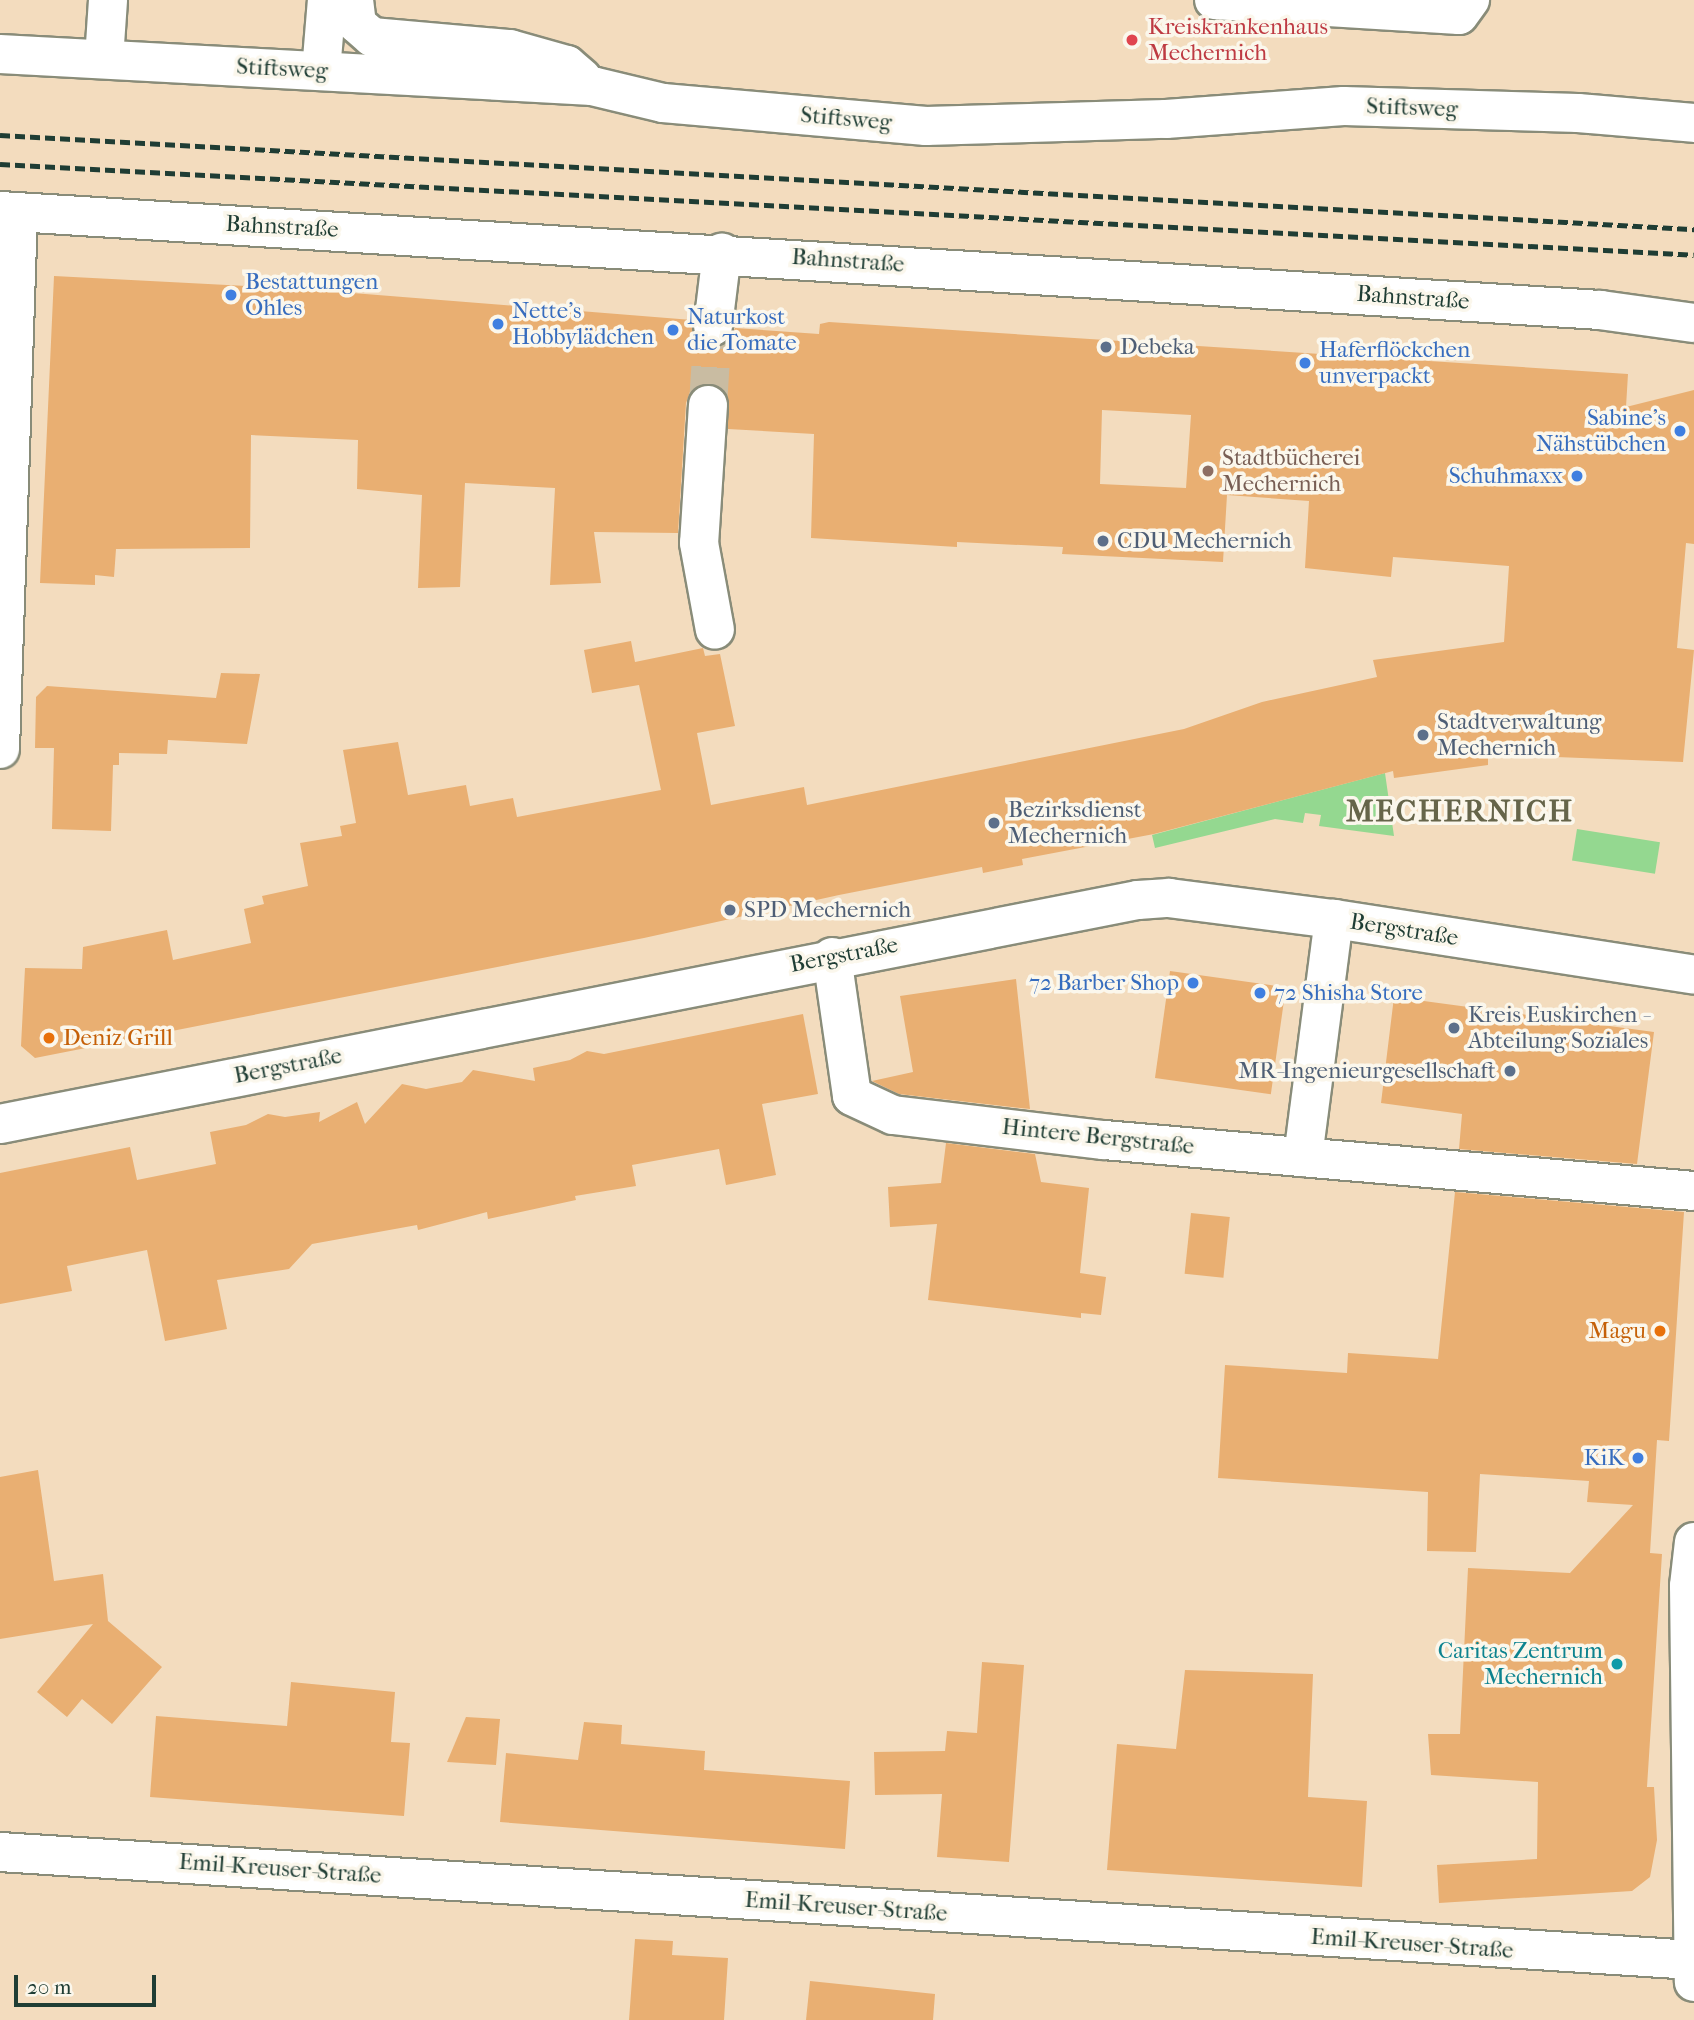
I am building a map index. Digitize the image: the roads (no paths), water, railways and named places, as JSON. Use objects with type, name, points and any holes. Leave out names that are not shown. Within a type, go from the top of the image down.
[{"type":"street","points":[[104,59],[108,0]]},
{"type":"street","points":[[321,71],[327,0]]},
{"type":"street","points":[[354,0],[357,24],[372,37],[510,49],[567,65],[592,86]]},
{"type":"street","points":[[1214,0],[1459,15],[1471,0]]},
{"type":"street","name":"Stiftsweg","points":[[0,54],[592,86],[663,103],[926,126],[1166,119],[1344,106],[1578,113],[1694,122]]},
{"type":"street","points":[[0,749],[9,211]]},
{"type":"street","name":"Bahnstraße","points":[[9,211],[722,253],[1600,310],[1694,323]]},
{"type":"street","points":[[713,326],[722,253]]},
{"type":"street","points":[[708,405],[699,543],[715,630]]},
{"type":"street","name":"Bergstraße","points":[[0,1124],[832,957],[1138,900],[1169,898],[1334,919],[1694,975]]},
{"type":"street","points":[[1303,1157],[1334,919]]},
{"type":"street","name":"Hintere Bergstraße","points":[[832,957],[852,1096],[893,1115],[1303,1157],[1694,1191]]},
{"type":"street","points":[[1693,1952],[1691,1585],[1694,1542]]},
{"type":"street","name":"Emil-Kreuser-Straße","points":[[0,1852],[1693,1952]]},
{"type":"tunnel","points":[[708,405],[713,326]]},
{"type":"railway","points":[[0,135],[1694,229]]},
{"type":"railway","points":[[0,164],[1694,255]]},
{"type":"place","name":"Kreiskrankenhaus Mechernich","points":[[1132,40]]},
{"type":"place","name":"Bestattungen Ohles","points":[[231,295]]},
{"type":"place","name":"Nette's Hobbylädchen","points":[[498,324]]},
{"type":"place","name":"Naturkost die Tomate","points":[[673,330]]},
{"type":"place","name":"Debeka","points":[[1106,347]]},
{"type":"place","name":"Haferflöckchen unverpackt","points":[[1305,363]]},
{"type":"place","name":"Sabine's Nähstübchen","points":[[1680,431]]},
{"type":"place","name":"Stadtbücherei Mechernich","points":[[1208,471]]},
{"type":"place","name":"Schuhmaxx","points":[[1577,476]]},
{"type":"place","name":"CDU Mechernich","points":[[1103,541]]},
{"type":"place","name":"Stadtverwaltung Mechernich","points":[[1423,735]]},
{"type":"place","name":"Bezirksdienst Mechernich","points":[[994,823]]},
{"type":"place","name":"SPD Mechernich","points":[[730,910]]},
{"type":"place","name":"72 Barber Shop","points":[[1193,983]]},
{"type":"place","name":"72 Shisha Store","points":[[1260,993]]},
{"type":"place","name":"Kreis Euskirchen - Abteilung Soziales","points":[[1454,1028]]},
{"type":"place","name":"Deniz Grill","points":[[49,1038]]},
{"type":"place","name":"MR-Ingenieurgesellschaft","points":[[1510,1071]]},
{"type":"place","name":"Magu","points":[[1660,1331]]},
{"type":"place","name":"KiK","points":[[1638,1458]]},
{"type":"place","name":"Caritas Zentrum Mechernich","points":[[1617,1664]]},
{"type":"district","name":"MECHERNICH","points":[[1460,812]]}]
